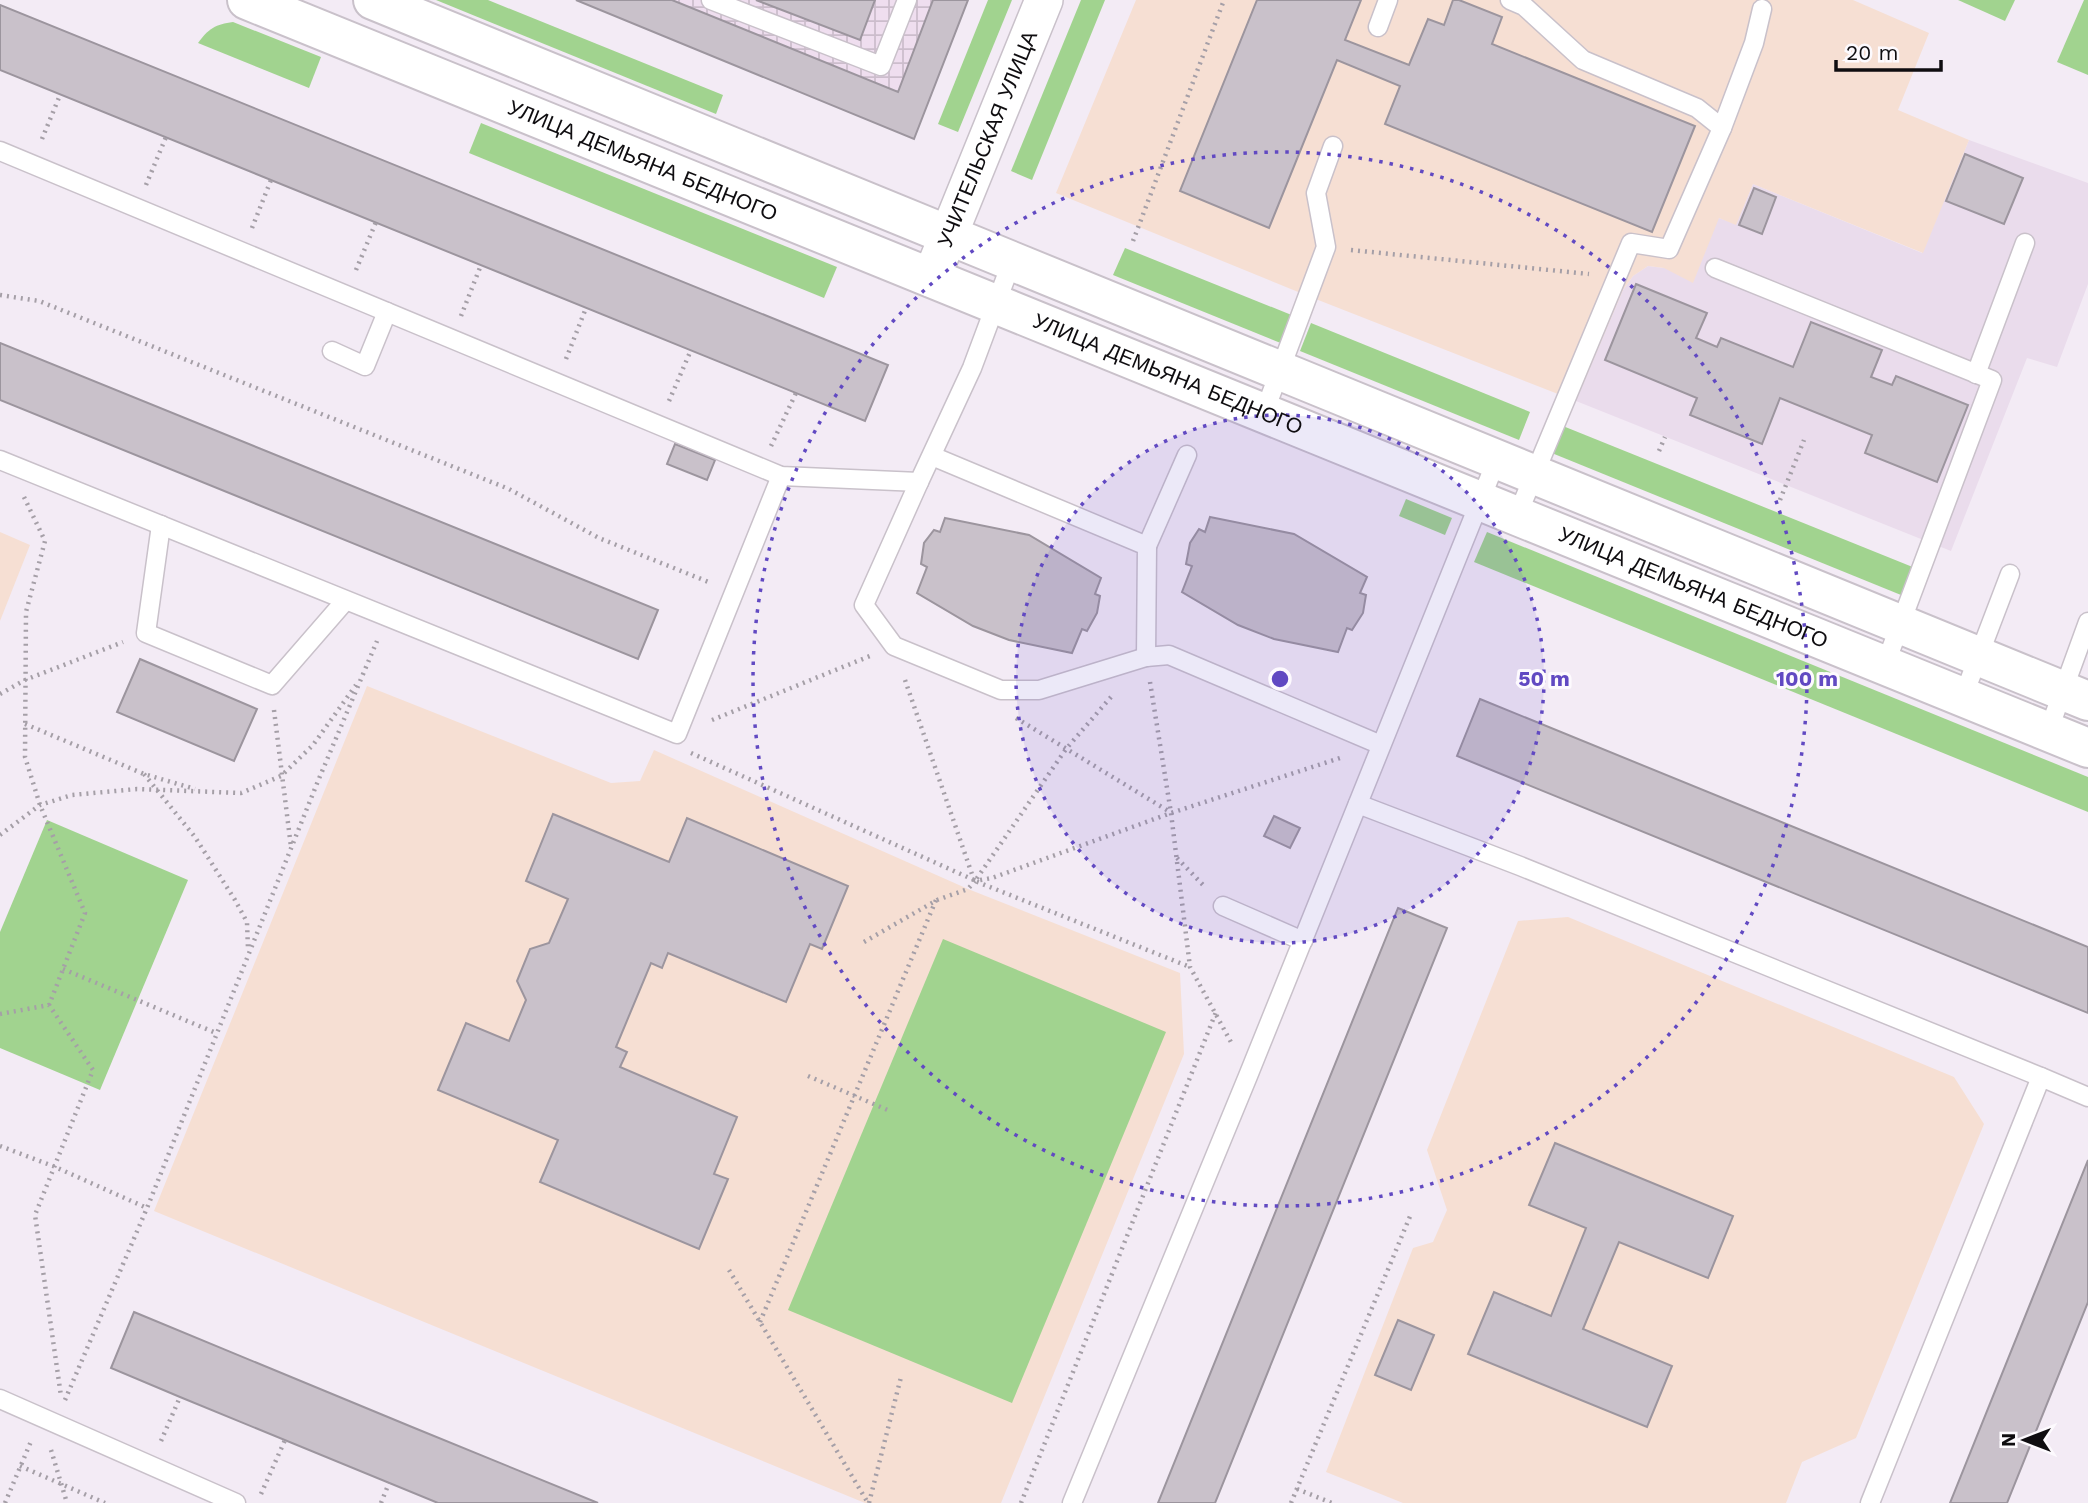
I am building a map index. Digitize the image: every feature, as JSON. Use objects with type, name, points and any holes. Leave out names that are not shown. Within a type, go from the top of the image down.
[{"type":"street","name":"УЛИЦА ДЕМЬЯНА БЕДНОГО","points":[[247,0],[2088,748]]},
{"type":"street","name":"УЛИЦА ДЕМЬЯНА БЕДНОГО","points":[[373,0],[2076,696]]},
{"type":"street","name":"УЧИТЕЛЬСКАЯ УЛИЦА","points":[[931,278],[1044,0]]},
{"type":"lane","points":[[711,0],[881,66],[907,0]]},
{"type":"lane","points":[[1378,27],[1388,0]]},
{"type":"lane","points":[[1510,0],[1524,6],[1583,60],[1698,108],[1722,128]]},
{"type":"lane","points":[[1517,516],[1630,243],[1669,249],[1722,128],[1754,43],[1762,9]]},
{"type":"lane","points":[[1264,413],[1325,247],[1315,193],[1333,146]]},
{"type":"lane","points":[[0,151],[781,476],[919,482]]},
{"type":"lane","points":[[1976,374],[2025,243]]},
{"type":"lane","points":[[1012,261],[972,368],[864,605],[894,646],[1001,690],[1039,690],[1146,656],[1169,655],[1381,745]]},
{"type":"lane","points":[[1715,268],[1993,380],[1885,665]]},
{"type":"lane","points":[[332,351],[365,366],[387,312]]},
{"type":"lane","points":[[1146,656],[1147,546],[1187,455]]},
{"type":"lane","points":[[932,456],[1147,546]]},
{"type":"lane","points":[[1072,1503],[1497,459]]},
{"type":"lane","points":[[3,461],[677,734],[781,476]]},
{"type":"lane","points":[[161,525],[146,633],[272,685],[345,601]]},
{"type":"lane","points":[[1963,697],[2010,574]]},
{"type":"lane","points":[[2048,732],[2076,696],[2088,622]]},
{"type":"lane","points":[[1358,804],[1520,866],[2088,1097]]},
{"type":"lane","points":[[1223,906],[1303,941]]},
{"type":"lane","points":[[1870,1503],[2041,1077]]},
{"type":"lane","points":[[0,1399],[236,1503]]},
{"type":"path","points":[[1133,241],[1224,0]]},
{"type":"path","points":[[31,164],[60,95]]},
{"type":"path","points":[[137,208],[166,137]]},
{"type":"path","points":[[243,252],[271,180]]},
{"type":"path","points":[[345,295],[376,222]]},
{"type":"path","points":[[1325,247],[1616,277]]},
{"type":"path","points":[[452,339],[481,265]]},
{"type":"path","points":[[0,295],[39,301],[509,489],[599,538],[735,592]]},
{"type":"path","points":[[556,382],[586,307]]},
{"type":"path","points":[[659,425],[691,350]]},
{"type":"path","points":[[760,467],[796,393]]},
{"type":"path","points":[[1659,451],[1665,437]]},
{"type":"path","points":[[1780,499],[1804,440]]},
{"type":"path","points":[[3,461],[45,541],[26,611],[24,757],[40,805],[85,913],[49,1004]]},
{"type":"path","points":[[49,1004],[93,1070],[35,1215],[63,1405],[147,1208],[360,679],[388,618]]},
{"type":"path","points":[[0,694],[25,680],[146,633]]},
{"type":"path","points":[[677,734],[894,646],[975,881]]},
{"type":"path","points":[[864,942],[937,900],[968,889],[1066,749],[1146,656]]},
{"type":"path","points":[[1146,656],[1171,813],[1190,967],[1248,1076]]},
{"type":"path","points":[[0,835],[40,805],[72,795],[137,789],[241,793],[281,776],[313,745],[360,679]]},
{"type":"path","points":[[272,685],[291,849]]},
{"type":"path","points":[[1001,690],[1014,717],[1171,813]]},
{"type":"path","points":[[25,724],[144,774],[203,791]]},
{"type":"path","points":[[975,881],[992,878],[1171,813],[1381,745]]},
{"type":"path","points":[[686,751],[975,881],[1190,967]]},
{"type":"path","points":[[144,774],[195,837],[235,900],[247,922],[248,954]]},
{"type":"path","points":[[1176,857],[1223,906]]},
{"type":"path","points":[[760,1322],[937,900]]},
{"type":"path","points":[[63,969],[216,1033]]},
{"type":"path","points":[[0,1014],[49,1004]]},
{"type":"path","points":[[1021,1503],[1216,1012]]},
{"type":"path","points":[[808,1076],[890,1111]]},
{"type":"path","points":[[0,1146],[53,1166],[147,1208]]},
{"type":"path","points":[[1291,1503],[1411,1214]]},
{"type":"path","points":[[729,1270],[868,1503]]},
{"type":"path","points":[[868,1503],[901,1377]]},
{"type":"path","points":[[151,1465],[180,1397]]},
{"type":"path","points":[[5,1503],[42,1416]]},
{"type":"path","points":[[42,1416],[66,1503]]},
{"type":"path","points":[[257,1503],[285,1440]]},
{"type":"path","points":[[20,1466],[105,1503]]},
{"type":"path","points":[[381,1503],[389,1483]]},
{"type":"path","points":[[1297,1489],[1332,1503]]},
{"type":"shaded area","points":[[576,0],[968,0],[914,139]]},
{"type":"shaded area","points":[[1136,0],[1853,0],[1929,33],[1898,110],[1969,140],[1923,253],[1753,184],[1736,225],[1719,218],[1693,283],[1664,268],[1648,266],[1633,276],[1623,290],[1576,401],[1056,193]]},
{"type":"shaded area","points":[[1969,140],[2088,183],[2088,284],[2057,367],[2027,358],[1951,551],[1576,401],[1623,290],[1633,276],[1648,266],[1664,268],[1719,218],[1736,224],[1753,184],[1922,253]]},
{"type":"shaded area","points":[[0,532],[30,545],[0,621]]},
{"type":"shaded area","points":[[367,686],[611,783],[640,781],[654,750],[968,889],[1180,973],[1184,1054],[1001,1503],[865,1503],[154,1211]]},
{"type":"shaded area","points":[[1568,917],[1954,1077],[1984,1124],[1856,1438],[1802,1462],[1786,1503],[1403,1503],[1326,1472],[1413,1248],[1433,1242],[1447,1210],[1427,1150],[1518,921]]},
{"type":"green space","points":[[436,0],[488,0],[723,95],[716,114]]},
{"type":"green space","points":[[988,0],[1012,0],[958,132],[938,124]]},
{"type":"green space","points":[[1081,0],[1105,0],[1032,180],[1011,171]]},
{"type":"green space","points":[[1958,0],[2015,0],[2005,21]]},
{"type":"green space","points":[[2084,0],[2088,0],[2088,75],[2057,62]]},
{"type":"green space","points":[[233,22],[321,57],[309,88],[198,43],[213,28]]},
{"type":"green space","points":[[481,123],[837,267],[824,298],[469,153]]},
{"type":"green space","points":[[1125,248],[1294,316],[1283,344],[1113,275]]},
{"type":"green space","points":[[1311,323],[1530,412],[1519,440],[1300,351]]},
{"type":"green space","points":[[1548,420],[1925,572],[1911,590],[1901,595],[1537,447]]},
{"type":"green space","points":[[1406,499],[1452,518],[1445,535],[1399,516]]},
{"type":"green space","points":[[1487,532],[2088,777],[2088,812],[1474,562]]},
{"type":"green space","points":[[47,820],[188,880],[100,1090],[0,1048],[0,932]]},
{"type":"green space","points":[[943,939],[1166,1032],[1012,1403],[788,1310]]},
{"type":"building","points":[[576,0],[672,0],[898,92],[933,0],[968,0],[914,139]]},
{"type":"building","points":[[756,0],[875,0],[860,40]]},
{"type":"building","points":[[1257,0],[1361,0],[1345,40],[1409,65],[1428,19],[1444,25],[1453,0],[1459,0],[1502,17],[1492,44],[1695,126],[1652,232],[1385,124],[1400,86],[1337,60],[1269,228],[1180,191]]},
{"type":"building","points":[[0,5],[888,365],[865,421],[0,70]]},
{"type":"building","points":[[1965,154],[2023,178],[2004,224],[1946,201]]},
{"type":"building","points":[[1754,188],[1776,197],[1762,234],[1739,225]]},
{"type":"building","points":[[1636,284],[1707,313],[1696,338],[1717,347],[1721,338],[1793,367],[1811,322],[1882,350],[1871,377],[1892,385],[1896,376],[1968,405],[1937,482],[1865,453],[1872,435],[1780,398],[1762,444],[1690,415],[1697,398],[1605,360]]},
{"type":"building","points":[[0,343],[658,610],[638,659],[0,400]]},
{"type":"building","points":[[675,444],[715,460],[707,480],[667,464]]},
{"type":"building","points":[[1210,517],[1294,534],[1367,577],[1360,593],[1366,595],[1363,613],[1352,630],[1347,628],[1338,652],[1274,639],[1238,625],[1182,592],[1192,566],[1186,564],[1190,543],[1199,529],[1205,532]]},
{"type":"building","points":[[945,518],[1029,535],[1101,578],[1095,594],[1100,596],[1097,613],[1087,631],[1082,629],[1072,653],[1009,640],[973,626],[917,593],[927,567],[921,564],[924,543],[934,530],[940,532]]},
{"type":"building","points":[[140,659],[257,709],[234,761],[117,712]]},
{"type":"building","points":[[1480,699],[2088,947],[2088,1013],[1457,756]]},
{"type":"building","points":[[553,814],[669,862],[687,818],[848,886],[822,949],[810,944],[786,1002],[668,953],[662,968],[651,963],[616,1047],[627,1052],[620,1067],[737,1117],[714,1174],[728,1179],[699,1249],[540,1182],[558,1140],[438,1090],[466,1023],[509,1041],[526,1000],[517,981],[530,949],[549,943],[568,899],[526,881]]},
{"type":"building","points":[[1274,816],[1300,828],[1290,848],[1264,836]]},
{"type":"building","points":[[1398,908],[1447,928],[1215,1503],[1158,1503]]},
{"type":"building","points":[[1555,1143],[1733,1216],[1708,1278],[1619,1242],[1583,1329],[1672,1366],[1647,1427],[1468,1354],[1494,1292],[1551,1316],[1586,1228],[1529,1205]]},
{"type":"building","points":[[2088,1160],[2088,1302],[2007,1503],[1950,1503]]},
{"type":"building","points":[[134,1312],[598,1503],[438,1503],[180,1397],[111,1368]]},
{"type":"building","points":[[1398,1320],[1434,1335],[1411,1390],[1375,1375]]}]
